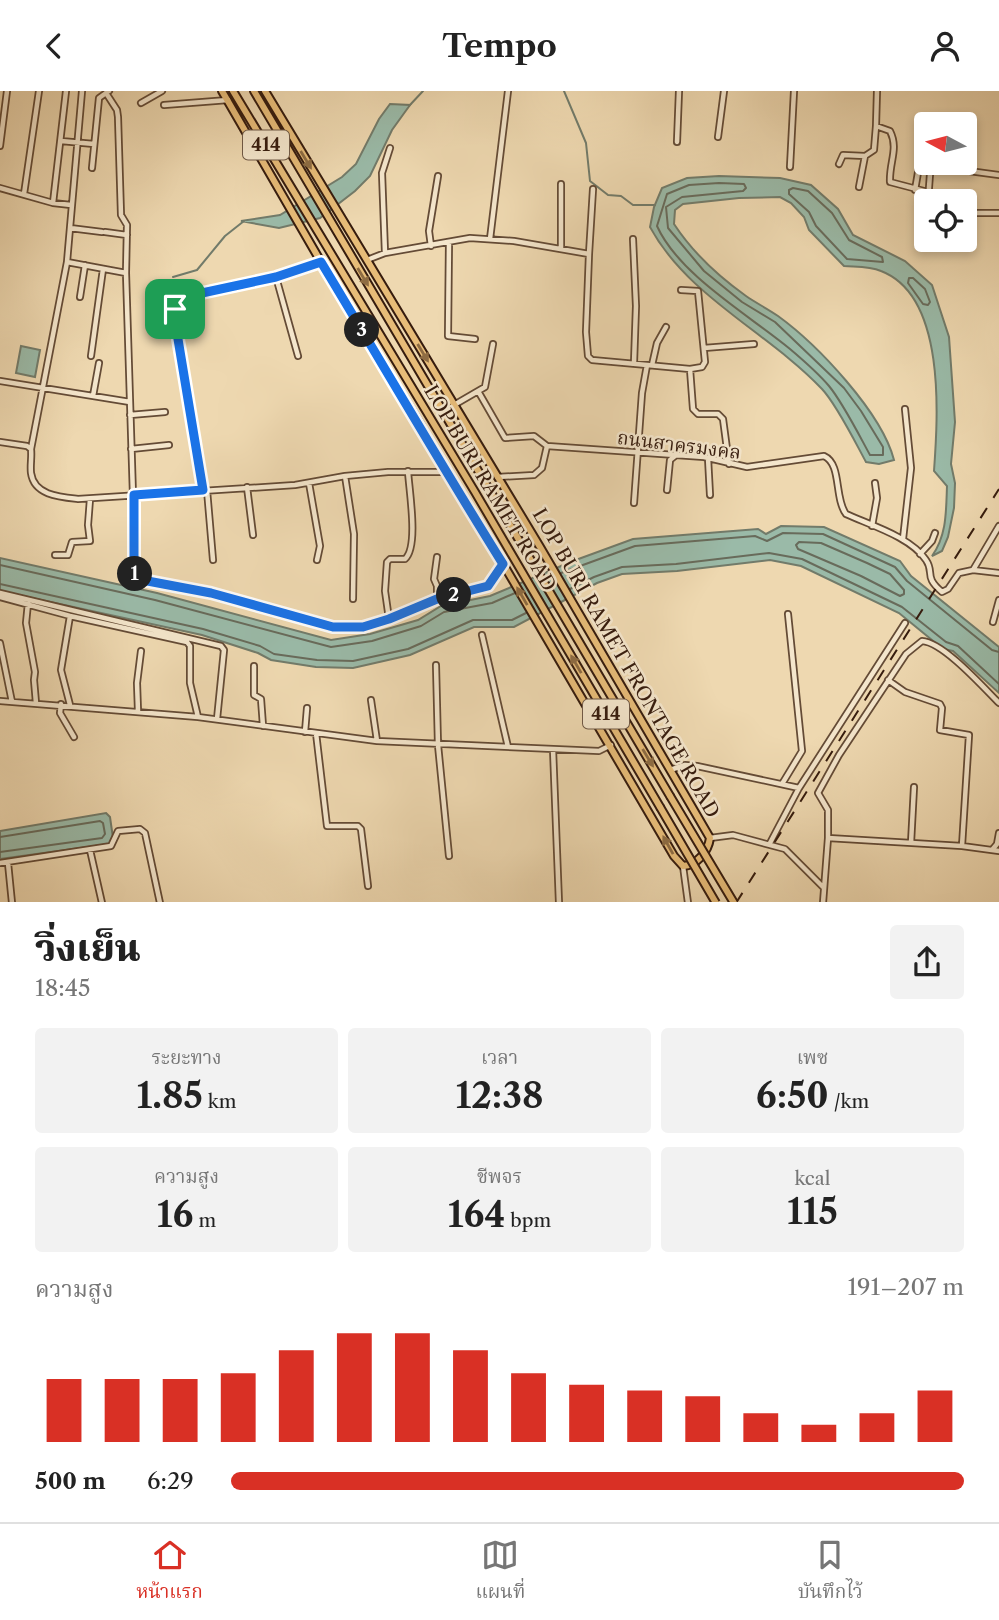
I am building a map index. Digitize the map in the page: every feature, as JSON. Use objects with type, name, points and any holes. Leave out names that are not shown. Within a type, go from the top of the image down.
[{"type":"main road","name":"414","points":[[225,91],[321,262],[611,745],[674,856],[683,866]]},
{"type":"main road","points":[[225,91],[245,128]]},
{"type":"main road","name":"LOP BURI RAMET ROAD","points":[[233,91],[716,902]]},
{"type":"main road","name":"LOP BURI RAMET ROAD","points":[[254,91],[734,902]]},
{"type":"main road","name":"LOP BURI RAMET FRONTAGE ROAD","points":[[266,92],[574,604],[710,838],[710,844],[702,857],[691,865],[683,866]]},
{"type":"main road","points":[[431,420],[444,413]]},
{"type":"main road","points":[[611,745],[620,738]]},
{"type":"street","points":[[0,146],[7,91]]},
{"type":"street","points":[[24,194],[39,91]]},
{"type":"street","points":[[53,203],[66,91]]},
{"type":"street","points":[[82,91],[67,262],[31,449],[30,472],[34,484],[41,491],[58,497],[90,499],[309,483],[345,476],[408,471],[446,472]]},
{"type":"street","points":[[141,103],[162,91]]},
{"type":"street","points":[[490,239],[508,91]]},
{"type":"street","points":[[677,142],[679,91]]},
{"type":"street","points":[[718,137],[724,91]]},
{"type":"street","points":[[790,167],[794,91]]},
{"type":"street","points":[[844,155],[865,156],[874,151],[877,91]]},
{"type":"street","points":[[92,168],[99,99],[104,93],[117,110],[121,215],[127,225],[133,554],[137,579],[211,593],[333,627],[363,627],[437,599],[488,586],[504,566]]},
{"type":"street","points":[[164,105],[228,100]]},
{"type":"street","points":[[876,127],[890,131],[896,142],[889,172],[890,182],[914,190]]},
{"type":"street","points":[[61,141],[94,144]]},
{"type":"street","points":[[839,164],[848,146]]},
{"type":"street","points":[[385,253],[382,173],[390,148]]},
{"type":"street","points":[[859,187],[865,156]]},
{"type":"street","points":[[977,172],[999,175]]},
{"type":"street","points":[[431,246],[429,231],[438,176]]},
{"type":"street","points":[[561,184],[561,248]]},
{"type":"street","points":[[0,188],[53,203],[71,205]]},
{"type":"street","points":[[593,189],[587,356],[592,360],[690,369],[702,367],[705,362],[706,331],[698,291],[681,290]]},
{"type":"street","points":[[977,213],[999,213]]},
{"type":"street","points":[[70,227],[127,235]]},
{"type":"street","points":[[367,260],[385,253],[470,238],[561,248],[589,254]]},
{"type":"street","points":[[633,239],[636,306],[634,363]]},
{"type":"street","points":[[449,242],[447,336],[475,339]]},
{"type":"street","points":[[67,262],[126,273]]},
{"type":"street","points":[[213,560],[205,490],[173,309],[188,304],[202,293],[276,277],[321,262]]},
{"type":"street","points":[[80,297],[85,265]]},
{"type":"street","points":[[91,356],[103,269]]},
{"type":"street","points":[[276,277],[298,356]]},
{"type":"street","points":[[634,503],[642,393],[657,343],[666,327]]},
{"type":"street","points":[[454,405],[485,387],[493,344]]},
{"type":"street","points":[[704,348],[754,344]]},
{"type":"street","points":[[93,396],[99,363]]},
{"type":"street","points":[[690,369],[693,409],[698,414],[718,414],[723,419],[729,464]]},
{"type":"street","points":[[0,381],[130,402]]},
{"type":"street","name":"ถนนสาครมงคล","points":[[478,391],[505,438],[534,436],[547,446],[708,459],[747,467],[827,457],[833,464],[841,507],[846,514],[903,539],[927,561],[930,583],[942,592],[948,589],[959,573],[973,571]]},
{"type":"street","points":[[903,539],[911,468],[911,445],[905,409]]},
{"type":"street","points":[[130,415],[165,412]]},
{"type":"street","points":[[0,442],[31,449]]},
{"type":"street","points":[[131,449],[169,445]]},
{"type":"street","points":[[496,477],[534,475],[542,468],[547,446]]},
{"type":"street","points":[[667,490],[670,460],[675,456]]},
{"type":"street","points":[[708,459],[710,495]]},
{"type":"street","points":[[389,619],[385,591],[387,562],[390,559],[405,559],[411,551],[412,519],[408,471]]},
{"type":"street","points":[[345,476],[354,534],[353,600]]},
{"type":"street","points":[[309,483],[320,546],[317,560]]},
{"type":"street","points":[[872,527],[877,498],[875,483]]},
{"type":"street","points":[[247,487],[253,535]]},
{"type":"street","points":[[55,555],[68,555],[72,542],[90,541],[90,499]]},
{"type":"street","points":[[999,526],[973,571],[999,573]]},
{"type":"street","points":[[920,554],[932,541],[935,533]]},
{"type":"street","points":[[437,557],[434,580],[438,586],[437,599]]},
{"type":"street","points":[[0,595],[70,616],[187,642],[190,646],[190,683],[198,717]]},
{"type":"street","points":[[0,595],[221,646],[224,650],[217,719]]},
{"type":"street","points":[[993,622],[999,600]]},
{"type":"street","points":[[28,603],[26,623],[35,672],[36,703]]},
{"type":"street","points":[[782,784],[802,751],[788,614]]},
{"type":"street","points":[[70,616],[61,670],[70,705]]},
{"type":"street","points":[[770,843],[799,788],[905,623]]},
{"type":"street","points":[[482,635],[508,747]]},
{"type":"street","points":[[823,902],[828,810],[818,793],[839,755],[906,654],[922,641],[928,641],[957,661],[999,703]]},
{"type":"street","points":[[0,643],[12,702]]},
{"type":"street","points":[[138,711],[137,683],[141,651]]},
{"type":"street","points":[[436,665],[438,745],[449,856]]},
{"type":"street","points":[[254,666],[254,695],[261,699],[263,726]]},
{"type":"street","points":[[888,680],[905,692],[940,704],[940,730],[969,735],[962,846]]},
{"type":"street","points":[[371,700],[377,741]]},
{"type":"street","points":[[0,701],[217,719],[377,741],[599,751],[611,745]]},
{"type":"street","points":[[61,705],[61,713],[74,737]]},
{"type":"street","points":[[305,732],[307,708]]},
{"type":"street","points":[[316,733],[327,826],[358,826],[362,829],[368,886]]},
{"type":"street","points":[[552,749],[559,902]]},
{"type":"street","points":[[670,770],[685,765],[697,766],[799,788]]},
{"type":"street","points":[[911,843],[914,787]]},
{"type":"street","points":[[0,863],[111,846],[118,831],[143,830],[160,902]]},
{"type":"street","points":[[992,850],[997,844],[999,833]]},
{"type":"street","points":[[710,838],[733,835],[785,849],[825,889]]},
{"type":"street","points":[[828,838],[962,846],[999,851]]},
{"type":"street","points":[[90,850],[102,902]]},
{"type":"street","points":[[8,863],[12,902]]},
{"type":"street","points":[[683,866],[688,902]]},
{"type":"water","points":[[390,104],[410,105],[392,130],[370,176],[355,191],[320,218],[279,228],[241,221],[280,215],[342,177],[356,164],[379,119]]},
{"type":"water","points":[[687,178],[780,178],[811,185],[838,209],[853,235],[905,261],[932,285],[949,337],[955,422],[951,464],[955,483],[954,508],[942,551],[932,556],[943,531],[947,486],[934,471],[937,420],[933,359],[927,331],[917,305],[902,284],[881,271],[844,266],[809,230],[804,217],[791,203],[780,197],[683,204],[675,210],[674,224],[689,245],[716,272],[750,299],[778,316],[811,344],[863,401],[887,442],[894,460],[879,464],[866,462],[840,414],[822,389],[778,349],[730,313],[685,274],[650,227],[662,188]]},
{"type":"water","points":[[21,346],[40,350],[35,377],[16,373]]},
{"type":"water","points":[[781,526],[824,527],[900,561],[911,576],[999,647],[999,693],[953,651],[943,649],[899,613],[801,566],[770,560],[677,571],[622,574],[597,583],[514,627],[474,627],[410,655],[353,668],[316,667],[271,660],[258,653],[202,635],[0,591],[0,558],[157,593],[331,640],[370,634],[418,620],[441,606],[490,596],[633,539],[758,529],[766,534]]},
{"type":"water","points":[[106,813],[110,817],[113,838],[109,844],[0,859],[0,831]]},
{"type":"waterway","points":[[409,106],[423,91]]},
{"type":"waterway","points":[[564,91],[586,143],[590,181],[608,195],[621,196],[633,205],[655,205]]},
{"type":"waterway","points":[[173,277],[197,270],[225,236],[244,221]]},
{"type":"railway","points":[[737,902],[999,489]]},
{"type":"route","points":[[321,262],[503,564],[488,586],[437,599],[363,627],[333,627],[211,593],[137,579],[133,554],[134,495],[203,490],[175,309],[188,304],[202,293],[276,277],[321,262]]}]
